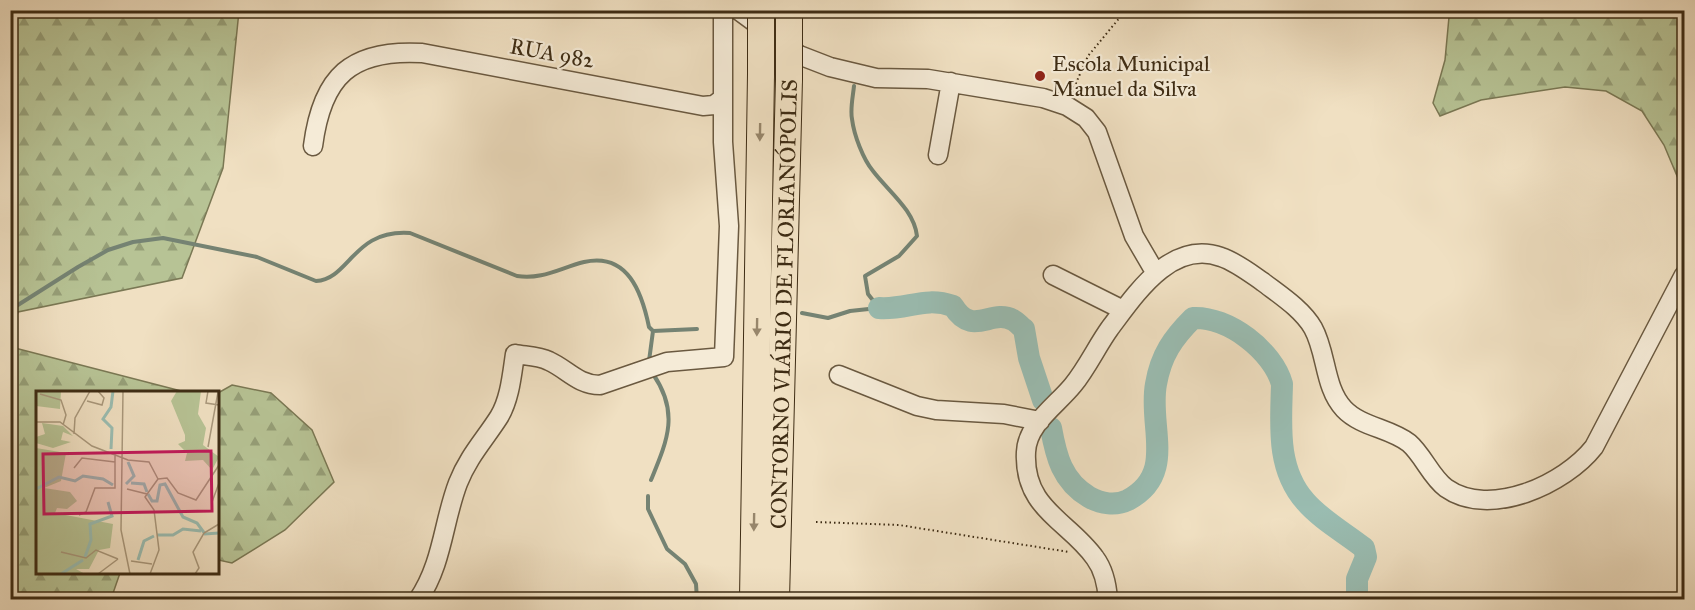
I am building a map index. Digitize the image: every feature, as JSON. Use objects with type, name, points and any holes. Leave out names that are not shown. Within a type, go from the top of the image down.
[{"type":"highway","name":"CONTORNO VIÁRIO DE FLORIANÓPOLIS","points":[[753,600],[760,10]]},
{"type":"highway","name":"CONTORNO VIÁRIO DE FLORIANÓPOLIS","points":[[776,600],[789,10]]},
{"type":"street","points":[[418,600],[436,568],[457,486],[467,461],[500,415],[510,388],[515,354],[550,361],[576,379],[592,385],[600,385],[667,363],[724,357],[729,226],[722,99],[723,10]]},
{"type":"street","points":[[738,10],[799,55],[830,68],[876,78],[951,82],[1043,98],[1067,106],[1086,118],[1097,132],[1134,236],[1155,272]]},
{"type":"street","name":"RUA 982","points":[[314,146],[316,121],[328,90],[352,64],[371,56],[396,52],[422,53],[703,106],[714,105],[722,99]]},
{"type":"street","points":[[938,155],[951,82]]},
{"type":"street","points":[[1108,600],[1103,573],[1095,557],[1055,520],[1035,494],[1029,478],[1026,451],[1030,435],[1040,421],[1074,385],[1123,310],[1155,272],[1185,258],[1203,255],[1220,256],[1242,268],[1286,300],[1312,327],[1324,356],[1334,394],[1343,409],[1353,417],[1410,444],[1444,486],[1456,494],[1488,500],[1528,493],[1563,477],[1581,464],[1594,447],[1684,275]]},
{"type":"street","points":[[1053,275],[1123,310]]},
{"type":"street","points":[[838,375],[917,406],[936,410],[992,412],[1040,421]]},
{"type":"path","points":[[1067,106],[1088,57],[1126,10]]},
{"type":"path","points":[[816,522],[899,525],[1012,541],[1095,557]]},
{"type":"green space","points":[[11,10],[239,11],[223,168],[182,278],[18,312],[11,333]]},
{"type":"green space","points":[[1446,11],[1684,11],[1684,187],[1680,183],[1664,145],[1642,111],[1606,91],[1565,87],[1481,100],[1440,116],[1433,103],[1445,60],[1449,17]]},
{"type":"green space","points":[[11,347],[181,391],[36,391],[36,574],[120,574],[111,599],[11,599]]},
{"type":"green space","points":[[232,385],[271,393],[312,430],[334,482],[285,530],[232,563],[219,560],[219,392]]},
{"type":"waterway","points":[[854,86],[851,115],[860,146],[873,171],[906,210],[917,236],[899,256],[865,276],[868,294],[879,308]]},
{"type":"waterway","points":[[10,310],[108,250],[133,242],[163,238],[257,257],[316,281],[337,272],[364,246],[376,239],[391,234],[410,233],[517,276],[543,275],[584,262],[612,263],[622,269],[637,289],[649,327],[653,331],[697,329]]},
{"type":"waterway","points":[[879,308],[933,302],[953,306],[960,315],[968,320],[997,317],[1013,320],[1024,329],[1029,358],[1043,400]]},
{"type":"waterway","points":[[802,313],[828,318],[850,311],[878,308]]},
{"type":"waterway","points":[[1051,428],[1058,458],[1066,476],[1080,491],[1103,503],[1114,504],[1128,500],[1143,489],[1152,477],[1156,463],[1156,384],[1161,364],[1169,348],[1193,318],[1207,319],[1234,329],[1259,348],[1269,359],[1282,384],[1282,445],[1289,474],[1296,488],[1318,514],[1364,548],[1366,557],[1357,579],[1357,600]]},
{"type":"waterway","points":[[649,361],[653,331]]},
{"type":"waterway","points":[[651,480],[666,440],[668,427],[666,402],[653,374]]},
{"type":"waterway","points":[[648,496],[648,509],[667,549],[685,564],[696,584],[697,600]]},
{"type":"place","name":"Escola Municipal Manuel da Silva","points":[[1040,76]]}]
